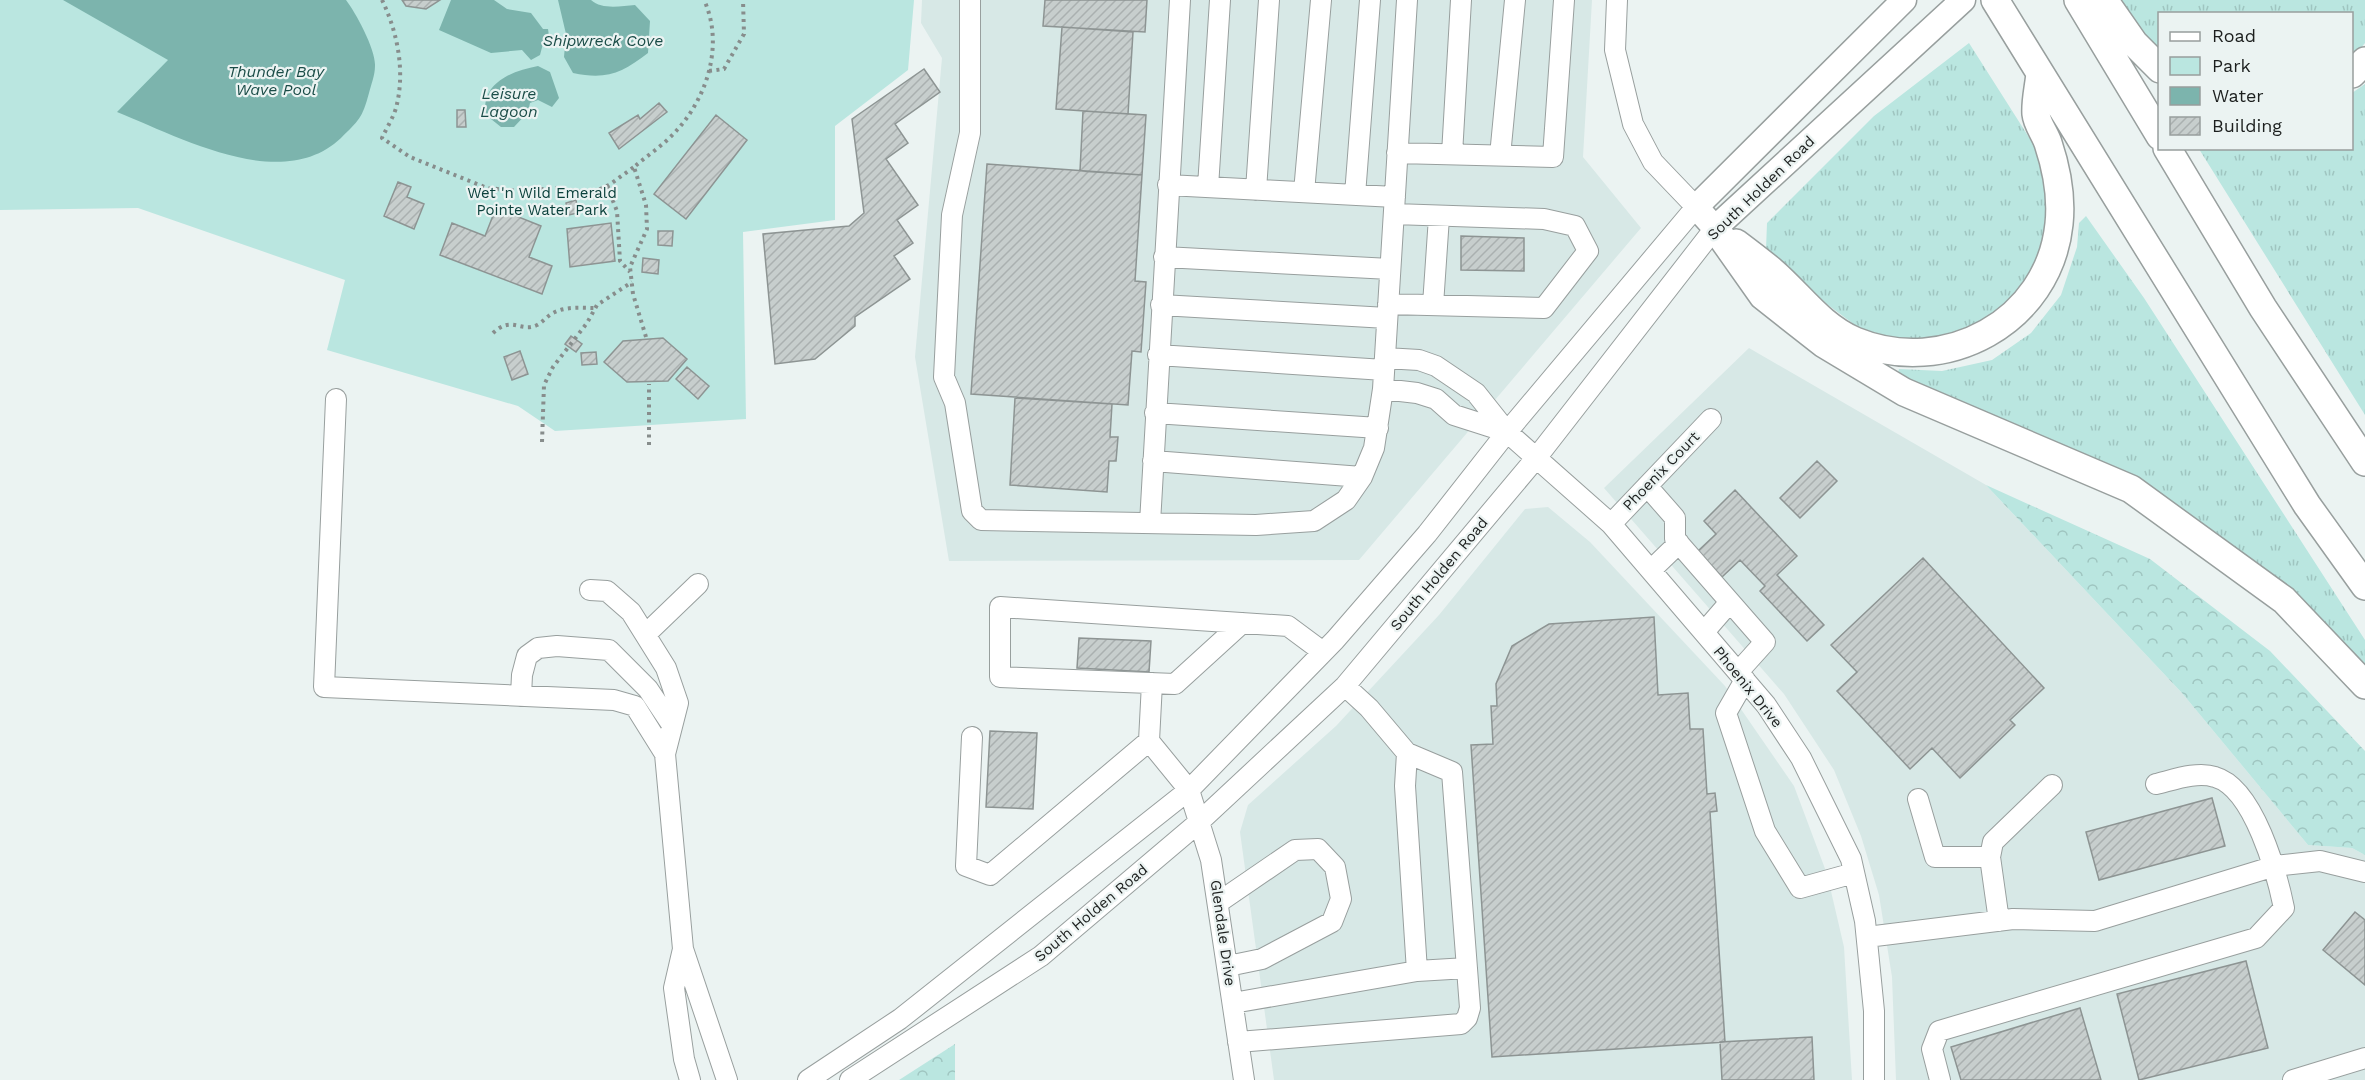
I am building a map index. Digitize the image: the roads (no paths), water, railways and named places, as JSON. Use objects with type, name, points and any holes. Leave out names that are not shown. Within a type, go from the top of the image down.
[{"type":"highway","points":[[1995,0],[2307,505],[2365,586]]},
{"type":"highway","points":[[2078,0],[2158,133]]},
{"type":"highway","points":[[2104,0],[2133,43],[2158,67]]},
{"type":"highway","points":[[2353,73],[2365,61]]},
{"type":"highway","points":[[1715,228],[1773,272],[1828,326],[1855,341],[1911,353],[1944,350],[1969,342],[2011,318],[2041,285],[2054,249],[2060,199],[2056,168],[2036,115],[2040,73]]},
{"type":"highway","points":[[2168,150],[2263,308],[2365,462]]},
{"type":"highway","points":[[1715,228],[1762,296],[1824,344],[1904,392],[2131,489],[2284,600],[2365,685]]},
{"type":"main road","name":"South Holden Road","points":[[1696,207],[1904,0]]},
{"type":"main road","name":"South Holden Road","points":[[1715,228],[1925,33],[1964,0]]},
{"type":"main road","points":[[1696,207],[1715,228]]},
{"type":"street","points":[[970,0],[970,134],[952,215],[944,377],[955,403],[972,511],[981,520],[1256,525],[1314,521],[1346,500],[1362,477],[1374,448],[1384,372],[1407,0]]},
{"type":"street","points":[[1150,523],[1180,0]]},
{"type":"street","points":[[1208,187],[1220,0]]},
{"type":"street","points":[[1256,190],[1269,0]]},
{"type":"street","points":[[1304,192],[1321,0]]},
{"type":"street","points":[[1355,195],[1370,0]]},
{"type":"street","points":[[1452,154],[1461,0]]},
{"type":"street","points":[[1500,156],[1515,0]]},
{"type":"street","points":[[1397,153],[1553,157],[1564,0]]},
{"type":"street","points":[[1617,0],[1615,50],[1633,124],[1653,162],[1696,207]]},
{"type":"street","points":[[1161,305],[1388,311],[1433,305],[1544,308],[1588,251],[1575,226],[1544,219],[1438,217],[1355,195],[1168,185]]},
{"type":"street","name":"South Holden Road","points":[[808,1080],[900,1019],[1189,790],[1323,652],[1427,534],[1507,432],[1696,207]]},
{"type":"street","points":[[1433,305],[1438,217]]},
{"type":"street","name":"South Holden Road","points":[[850,1080],[1041,956],[1198,823],[1345,686],[1537,457],[1715,228]]},
{"type":"street","points":[[1164,257],[1390,269]]},
{"type":"street","points":[[1158,356],[1384,372],[1419,360],[1454,376],[1476,393],[1507,432]]},
{"type":"street","points":[[1384,372],[1418,393],[1436,399],[1454,415],[1507,432]]},
{"type":"street","points":[[336,399],[324,687],[614,700],[635,706],[665,754]]},
{"type":"street","points":[[1155,413],[1378,428]]},
{"type":"street","name":"Phoenix Court","points":[[1611,524],[1711,418]]},
{"type":"street","name":"Phoenix Drive","points":[[1507,432],[1611,524],[1766,705],[1801,758],[1851,860],[1854,873],[1867,937],[1874,1011],[1874,1080]]},
{"type":"street","points":[[1153,461],[1362,477]]},
{"type":"street","points":[[1647,486],[1675,518],[1675,539],[1766,642],[1742,676],[1726,713],[1764,831],[1800,888],[1854,873]]},
{"type":"street","points":[[1651,570],[1679,543]]},
{"type":"street","points":[[646,634],[698,584]]},
{"type":"street","points":[[590,590],[607,591],[631,612],[666,668],[678,703],[665,754],[683,949],[727,1080]]},
{"type":"street","points":[[1704,632],[1730,602]]},
{"type":"street","points":[[1242,623],[1175,684],[1000,677],[1000,607],[1288,626],[1323,652]]},
{"type":"street","points":[[521,696],[522,675],[527,656],[538,648],[557,646],[609,650],[648,689],[672,725]]},
{"type":"street","points":[[1152,683],[1149,741],[1189,790]]},
{"type":"street","points":[[1238,1042],[1461,1024],[1467,1018],[1470,1008],[1452,772],[1407,753],[1369,708],[1345,686]]},
{"type":"street","points":[[972,737],[966,866],[990,875],[1149,741]]},
{"type":"street","points":[[1407,753],[1405,786],[1417,971]]},
{"type":"street","points":[[1940,1080],[1932,1049],[1939,1031],[2256,938],[2284,908],[2275,866],[2248,808],[2232,787],[2216,777],[2206,776],[2156,784]]},
{"type":"street","points":[[1999,921],[1990,857],[1993,842],[2052,785]]},
{"type":"street","name":"Glendale Drive","points":[[1189,790],[1212,860],[1244,1080]]},
{"type":"street","points":[[1918,799],[1935,857],[1990,857]]},
{"type":"street","points":[[1219,902],[1295,850],[1318,849],[1335,867],[1341,899],[1332,922],[1262,958],[1228,966]]},
{"type":"street","points":[[1867,937],[1999,921],[2095,921],[2275,866],[2320,861],[2365,872]]},
{"type":"street","points":[[683,949],[674,988],[684,1059],[690,1080]]},
{"type":"street","points":[[1233,1003],[1417,971],[1467,968]]},
{"type":"street","points":[[2294,1080],[2365,1058]]},
{"type":"water","name":"Thunder Bay Wave Pool","points":[[63,0],[346,0],[365,32],[372,51],[374,76],[362,114],[356,123],[341,138],[317,154],[290,161],[261,161],[231,155],[200,146],[117,112],[168,60]]},
{"type":"water","points":[[451,0],[494,0],[507,9],[531,13],[543,29],[548,29],[549,36],[545,36],[540,55],[531,60],[522,50],[491,53],[439,30]]},
{"type":"water","name":"Shipwreck Cove","points":[[558,0],[591,0],[612,7],[635,5],[650,21],[648,53],[630,66],[614,73],[595,76],[573,73],[564,57],[566,34]]},
{"type":"water","name":"Leisure Lagoon","points":[[538,66],[550,72],[559,98],[552,107],[538,100],[530,103],[528,112],[514,127],[501,127],[486,115],[485,104],[493,87],[518,71]]},
{"type":"park label","name":"Wet 'n Wild Emerald Pointe Water Park","points":[[542,202]]}]
